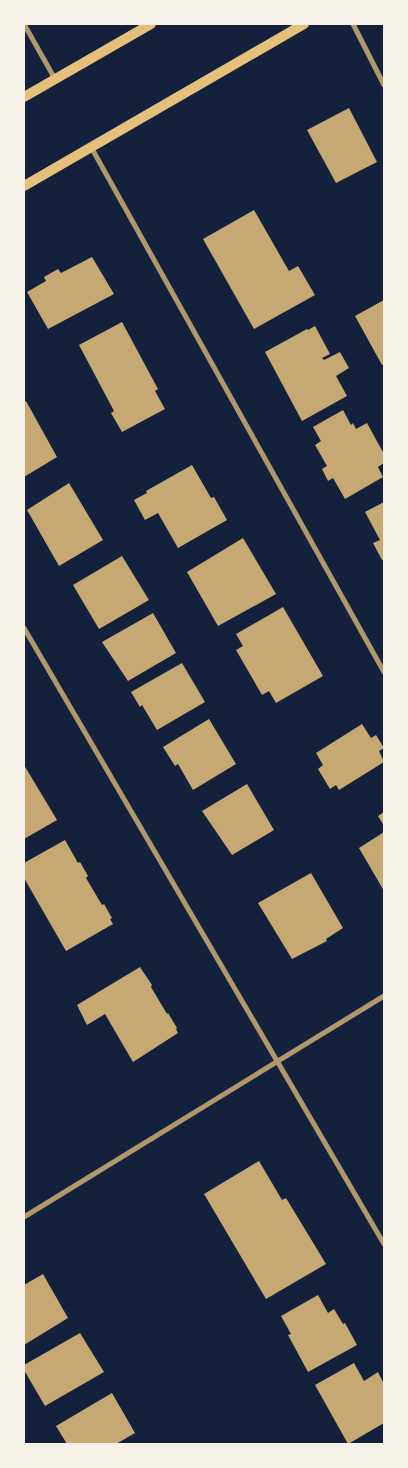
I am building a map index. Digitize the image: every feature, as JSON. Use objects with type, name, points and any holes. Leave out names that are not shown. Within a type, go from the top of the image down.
[{"type":"main road","points":[[24,97],[151,24]]},
{"type":"main road","points":[[24,186],[304,24]]},
{"type":"street","points":[[24,24],[55,79]]},
{"type":"street","points":[[353,24],[384,85]]},
{"type":"street","points":[[91,147],[384,672]]},
{"type":"street","points":[[24,628],[384,1244]]},
{"type":"street","points":[[24,1217],[384,996]]},
{"type":"building","points":[[349,108],[377,162],[336,183],[307,130]]},
{"type":"building","points":[[254,210],[289,271],[298,266],[315,295],[254,329],[203,239]]},
{"type":"building","points":[[92,257],[114,294],[48,329],[27,292],[46,281],[44,277],[58,269],[61,273]]},
{"type":"building","points":[[384,300],[384,364],[382,365],[355,316]]},
{"type":"building","points":[[122,322],[158,389],[155,391],[165,409],[122,432],[111,413],[114,411],[79,345]]},
{"type":"building","points":[[315,326],[330,354],[322,358],[324,360],[340,352],[349,368],[336,376],[347,396],[302,421],[265,352]]},
{"type":"building","points":[[26,401],[57,457],[24,477],[24,403]]},
{"type":"building","points":[[343,410],[351,425],[353,423],[356,429],[367,423],[384,454],[384,463],[378,467],[383,477],[345,499],[333,478],[328,481],[322,469],[327,466],[315,445],[321,441],[313,427]]},
{"type":"building","points":[[192,465],[211,498],[214,497],[227,520],[178,548],[158,513],[145,520],[134,500],[147,493],[146,491]]},
{"type":"building","points":[[69,483],[103,540],[59,566],[27,510]]},
{"type":"building","points":[[384,502],[384,559],[382,560],[373,543],[380,540],[365,512]]},
{"type":"building","points":[[243,538],[276,594],[218,626],[187,572]]},
{"type":"building","points":[[122,556],[149,600],[99,629],[73,585]]},
{"type":"building","points":[[283,607],[323,676],[276,703],[269,691],[262,695],[236,650],[243,646],[236,634]]},
{"type":"building","points":[[153,613],[176,653],[128,681],[102,642]]},
{"type":"building","points":[[182,663],[205,702],[157,730],[142,705],[140,707],[131,692]]},
{"type":"building","points":[[209,719],[236,764],[193,790],[178,764],[175,766],[163,747]]},
{"type":"building","points":[[362,724],[371,738],[376,735],[384,748],[379,751],[384,762],[339,790],[336,785],[330,789],[318,769],[323,765],[316,753]]},
{"type":"building","points":[[24,765],[57,820],[24,839]]},
{"type":"building","points":[[247,784],[274,830],[232,855],[202,811]]},
{"type":"building","points":[[384,812],[384,826],[378,816]]},
{"type":"building","points":[[384,832],[384,891],[359,848]]},
{"type":"building","points":[[65,840],[88,876],[86,878],[102,905],[104,904],[112,918],[110,919],[113,924],[66,951],[24,878],[24,863]]},
{"type":"building","points":[[311,873],[343,928],[326,939],[327,941],[292,959],[258,903]]},
{"type":"building","points":[[140,967],[177,1028],[178,1033],[133,1062],[105,1014],[87,1025],[77,1005]]},
{"type":"building","points":[[259,1161],[282,1200],[286,1198],[326,1264],[266,1299],[204,1194]]},
{"type":"building","points":[[43,1274],[68,1318],[24,1345],[24,1285]]},
{"type":"building","points":[[318,1295],[328,1313],[334,1309],[343,1324],[345,1323],[357,1345],[308,1372],[288,1335],[291,1334],[281,1316]]},
{"type":"building","points":[[80,1333],[104,1372],[45,1406],[24,1370],[24,1365]]},
{"type":"building","points":[[354,1363],[364,1381],[378,1372],[384,1384],[384,1423],[348,1444],[315,1385]]},
{"type":"building","points":[[112,1393],[135,1433],[116,1444],[67,1444],[56,1426]]}]
